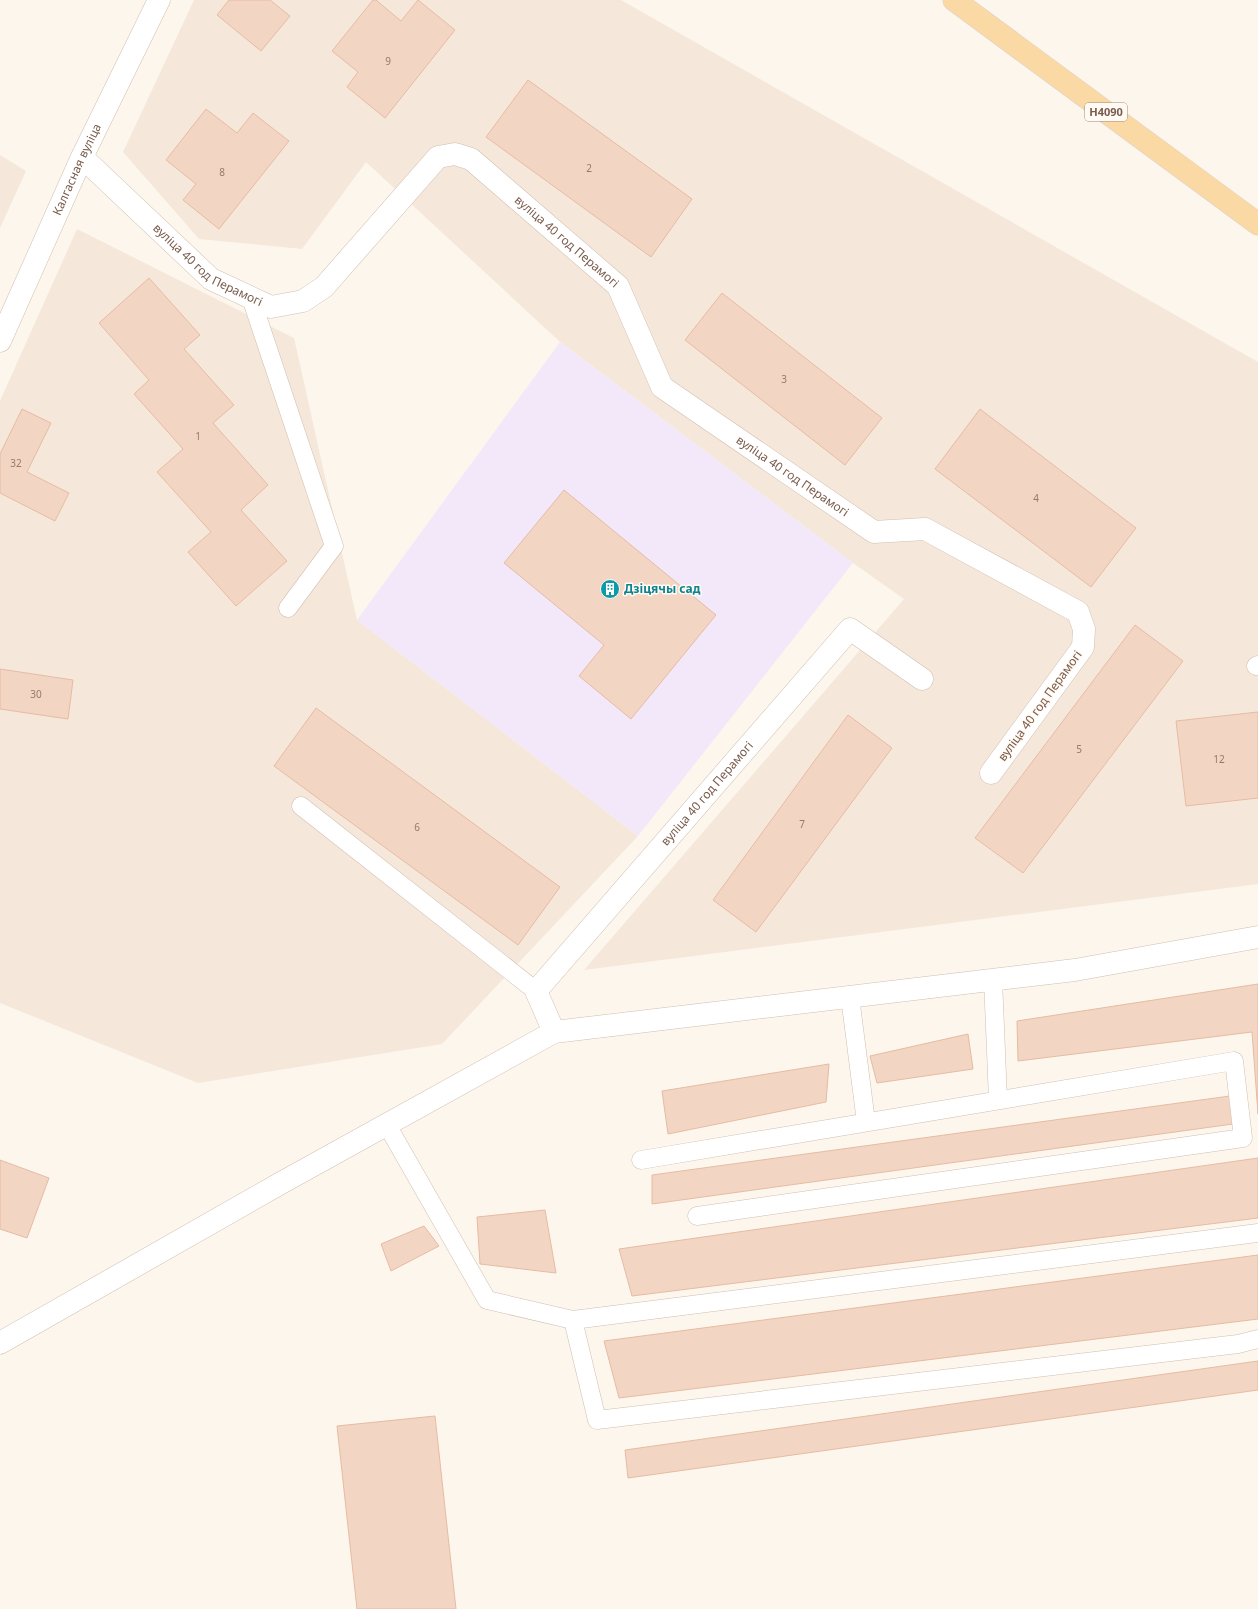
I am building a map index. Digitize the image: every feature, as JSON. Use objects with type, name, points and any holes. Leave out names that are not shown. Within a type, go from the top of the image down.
[{"type":"main road","name":"Н4090","points":[[954,0],[1258,224]]},
{"type":"street","name":"Калгасная вуліца","points":[[0,341],[82,157],[158,0]]},
{"type":"street","name":"вуліца 40 год Перамогі","points":[[82,157],[211,279],[271,307],[303,301],[324,287],[438,157],[455,154],[472,159],[618,286],[662,387],[874,532],[925,529],[1078,612],[1084,629],[1083,647],[991,773]]},
{"type":"street","name":"вуліца 40 год Перамогі","points":[[536,991],[850,629],[922,679]]},
{"type":"street","points":[[0,1343],[554,1032],[1075,970],[1258,937]]},
{"type":"street","points":[[536,991],[554,1032]]},
{"type":"lane","points":[[251,298],[334,546],[288,608]]},
{"type":"lane","points":[[301,806],[536,991]]},
{"type":"lane","points":[[993,979],[998,1100]]},
{"type":"lane","points":[[850,997],[866,1122]]},
{"type":"lane","points":[[641,1160],[1234,1061],[1243,1138],[697,1216]]},
{"type":"lane","points":[[386,1125],[487,1300],[573,1320],[1258,1233]]},
{"type":"lane","points":[[573,1320],[596,1420],[1230,1344],[1258,1339]]},
{"type":"shaded area","points":[[194,0],[621,0],[1258,362],[1258,884],[584,970],[904,599],[853,563],[560,342],[366,162],[302,249],[199,239],[123,152]]},
{"type":"shaded area","points":[[0,155],[26,171],[0,228]]},
{"type":"shaded area","points":[[77,229],[294,338],[357,620],[638,836],[442,1044],[198,1083],[0,1003],[0,401]]},
{"type":"shaded area","points":[[560,342],[853,563],[638,836],[357,620]]},
{"type":"building","points":[[229,0],[270,0],[290,16],[261,51],[217,15]]},
{"type":"building","points":[[373,0],[376,0],[401,21],[418,0],[455,30],[385,118],[347,87],[358,72],[332,51]]},
{"type":"building","points":[[528,80],[692,199],[651,257],[486,137]]},
{"type":"building","points":[[206,109],[237,133],[253,113],[289,141],[219,229],[183,200],[196,184],[166,160]]},
{"type":"building","points":[[149,278],[200,335],[184,349],[234,405],[213,423],[268,485],[241,510],[287,561],[236,606],[188,552],[211,532],[157,472],[183,449],[134,394],[149,380],[99,323]]},
{"type":"building","points":[[722,293],[882,418],[845,465],[685,340]]},
{"type":"building","points":[[22,409],[51,423],[27,472],[69,493],[55,521],[0,493],[0,454]]},
{"type":"building","points":[[980,409],[1136,528],[1091,587],[935,469]]},
{"type":"building","name":"Дзіцячы сад","points":[[564,490],[716,615],[631,719],[579,676],[604,645],[504,563]]},
{"type":"building","points":[[1135,625],[1183,661],[1023,873],[975,838]]},
{"type":"building","points":[[0,669],[73,680],[68,719],[0,709]]},
{"type":"building","points":[[316,708],[560,887],[518,945],[274,766]]},
{"type":"building","points":[[1258,712],[1258,798],[1186,806],[1176,721]]},
{"type":"building","points":[[848,715],[892,748],[756,932],[713,900]]},
{"type":"building","points":[[1258,984],[1258,1114],[1252,1032],[1018,1061],[1017,1021]]},
{"type":"building","points":[[968,1034],[973,1069],[877,1083],[870,1056]]},
{"type":"building","points":[[829,1064],[826,1102],[668,1134],[662,1091]]},
{"type":"building","points":[[1230,1096],[1233,1124],[652,1204],[652,1175]]},
{"type":"building","points":[[1258,1158],[1258,1218],[632,1296],[619,1249]]},
{"type":"building","points":[[0,1160],[49,1178],[27,1238],[0,1229]]},
{"type":"building","points":[[545,1210],[556,1273],[480,1264],[477,1217]]},
{"type":"building","points":[[424,1226],[439,1246],[391,1271],[381,1244]]},
{"type":"building","points":[[1258,1255],[1258,1319],[619,1398],[604,1341]]},
{"type":"building","points":[[1258,1361],[1258,1390],[628,1478],[625,1450]]},
{"type":"building","points":[[435,1416],[456,1609],[357,1609],[337,1426]]},
{"type":"place","name":"Дзіцячы сад","points":[[610,589]]}]
